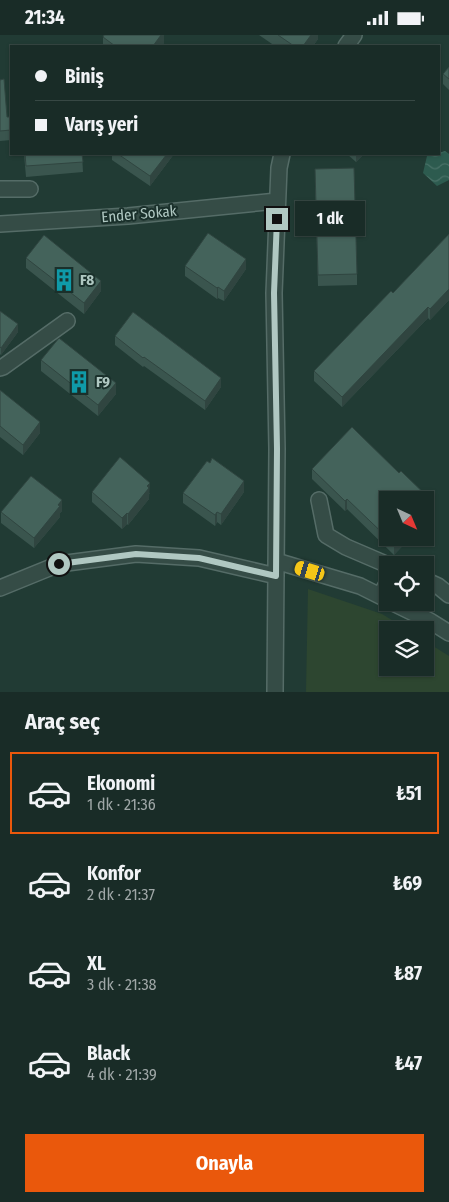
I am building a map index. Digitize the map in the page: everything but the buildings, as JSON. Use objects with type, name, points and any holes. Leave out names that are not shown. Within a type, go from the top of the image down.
[{"type":"street","points":[[275,692],[277,449],[274,293],[277,201],[282,155]]},
{"type":"street","points":[[0,189],[30,189]]},
{"type":"street","name":"Ender Sokak","points":[[0,224],[128,216],[277,201]]},
{"type":"street","points":[[0,368],[68,321]]},
{"type":"street","points":[[319,500],[326,535],[346,547],[379,561]]},
{"type":"street","points":[[0,588],[59,564],[136,554],[199,558],[276,568],[360,586],[379,596]]},
{"type":"street","points":[[434,584],[449,595]]},
{"type":"street","points":[[410,611],[449,633]]},
{"type":"shaded area","points":[[308,589],[382,614],[393,621],[379,621],[379,676],[434,676],[434,647],[449,656],[449,692],[306,692]]},
{"type":"water","points":[[445,151],[449,154],[449,180],[437,186],[423,173],[427,156],[440,155],[440,153]]},
{"type":"place","name":"F8","points":[[64,280]]},
{"type":"place","name":"F9","points":[[79,382]]},
{"type":"route","points":[[59,564],[136,554],[199,558],[276,576],[277,449],[274,293],[277,219]]}]
